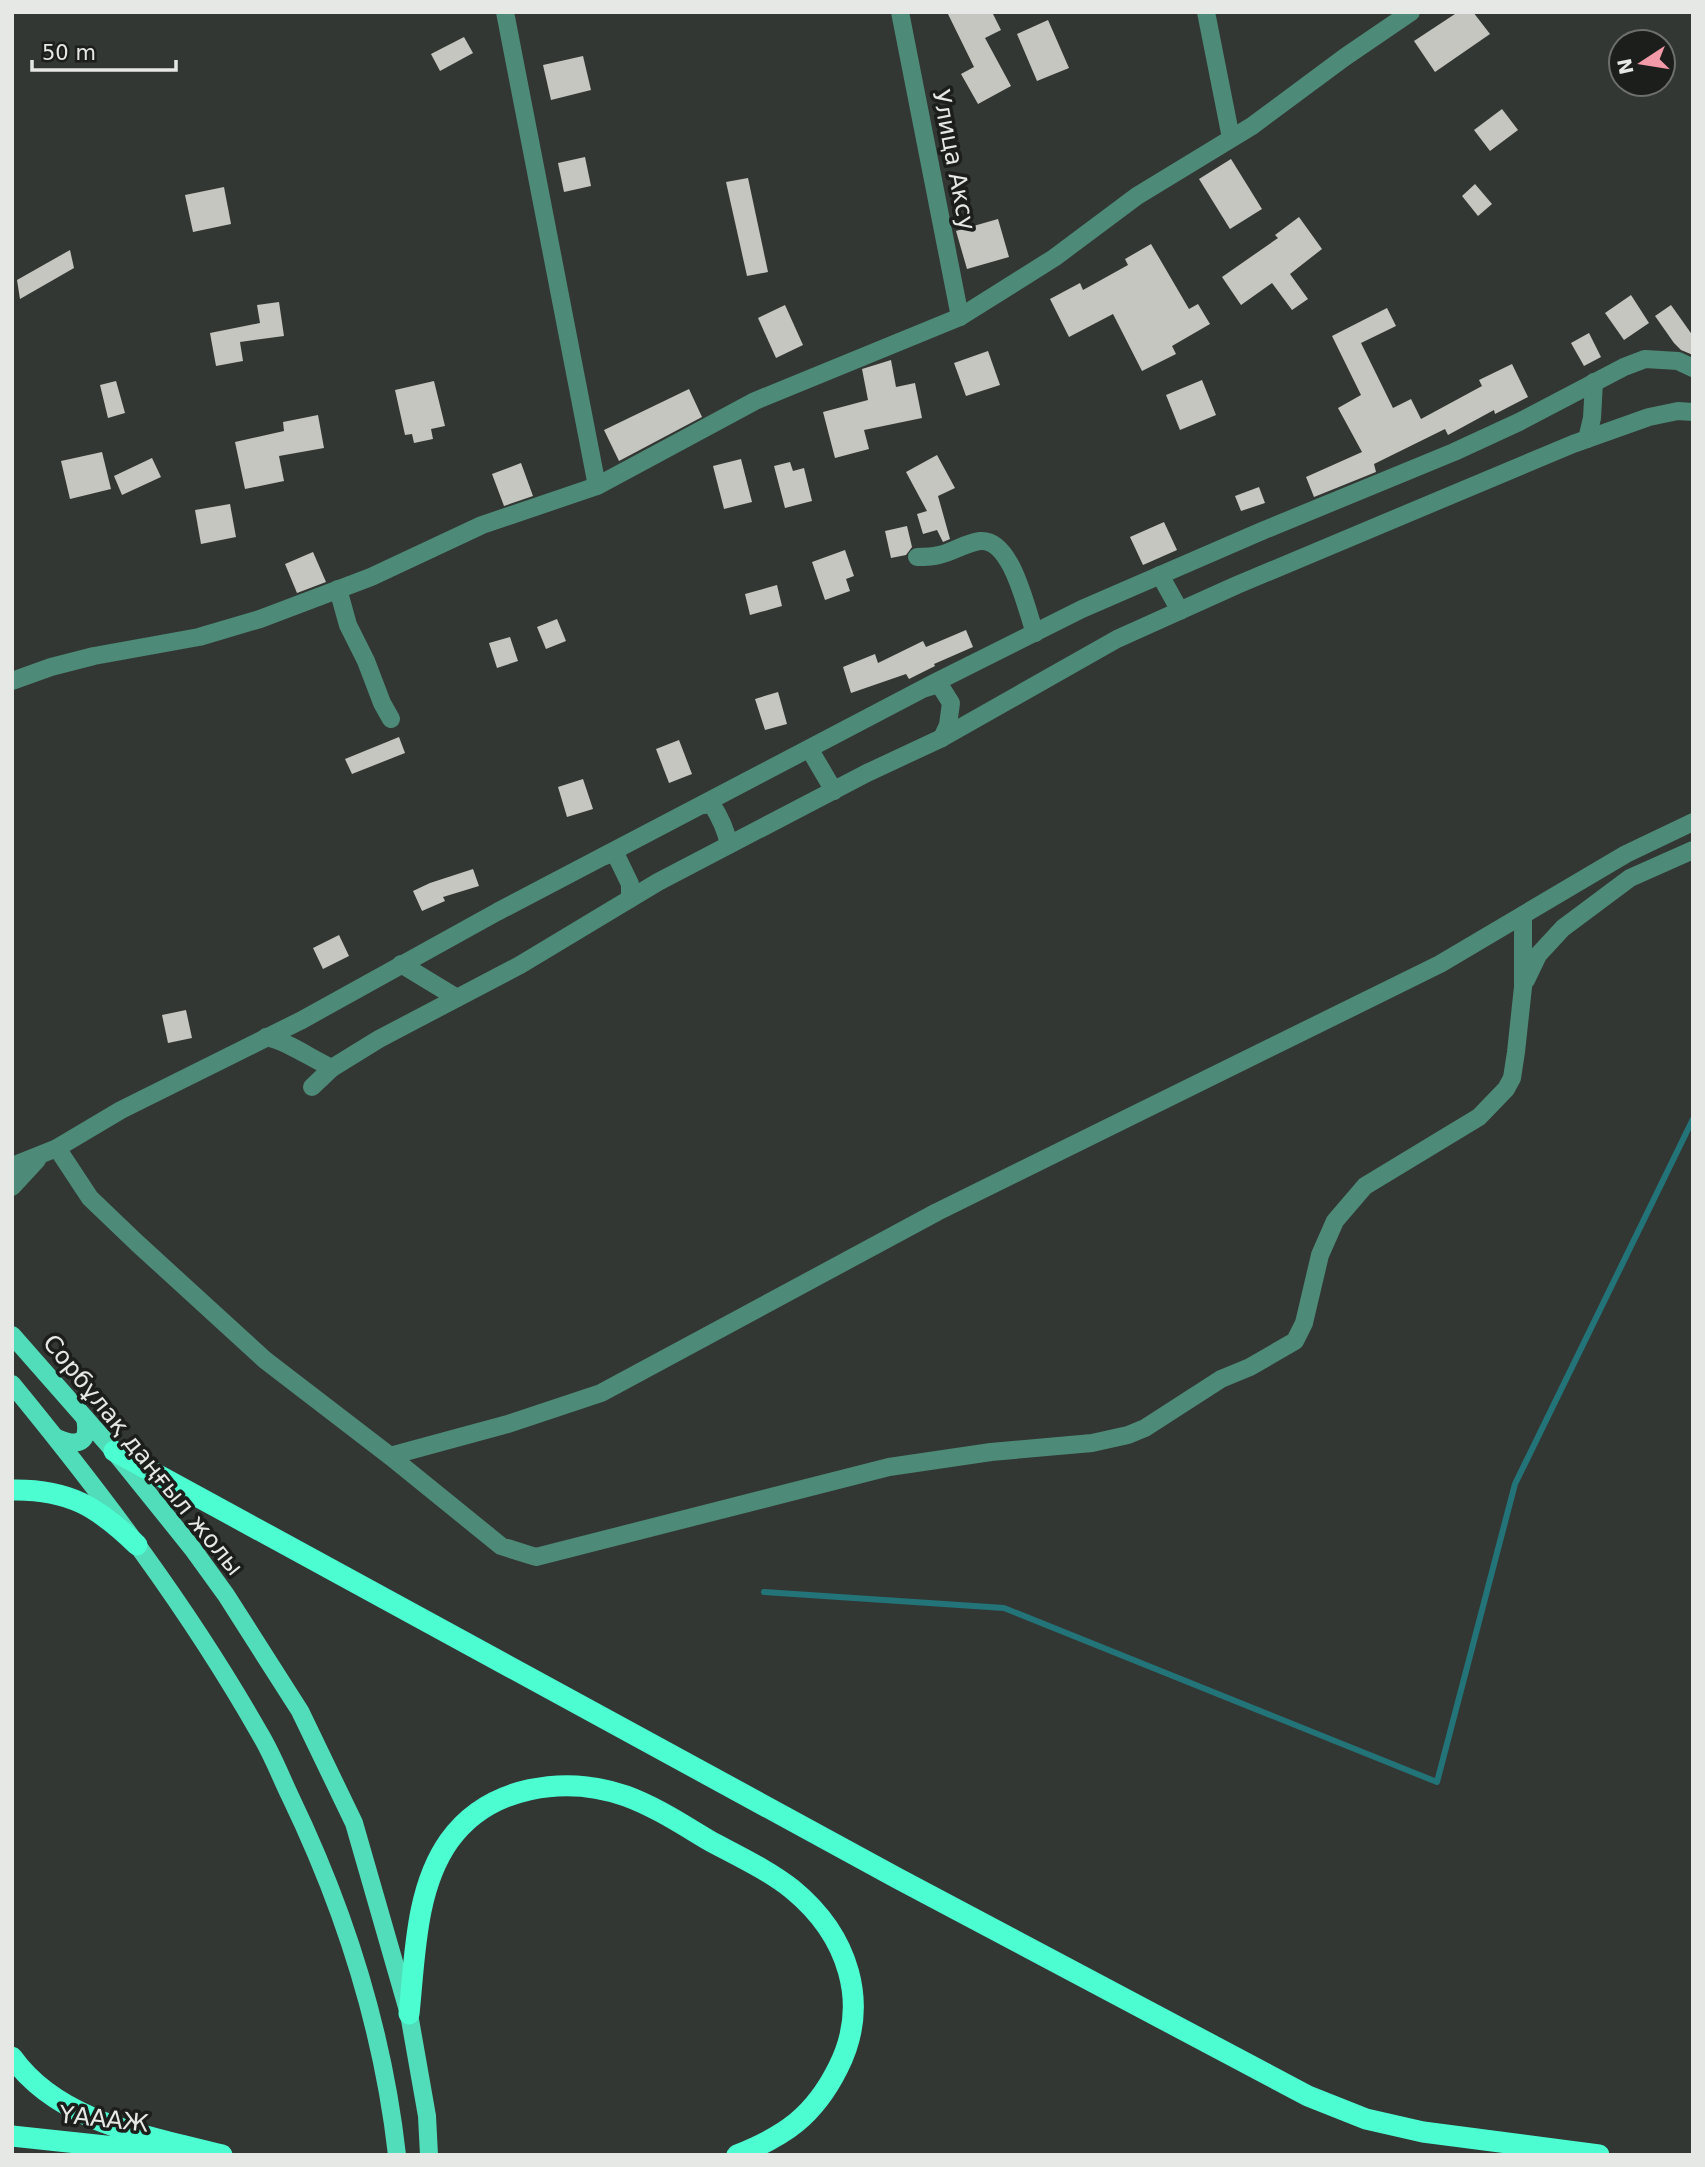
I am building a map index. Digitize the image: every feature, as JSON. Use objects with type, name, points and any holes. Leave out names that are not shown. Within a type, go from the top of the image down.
[{"type":"highway","points":[[114,1451],[897,1878],[1308,2096],[1366,2119],[1423,2132],[1599,2155]]},
{"type":"highway","points":[[12,1490],[46,1491],[77,1500],[113,1522],[137,1545]]},
{"type":"highway","points":[[409,2014],[416,1942],[433,1869],[449,1841],[465,1822],[507,1796],[558,1785],[603,1790],[646,1805],[792,1889],[812,1908],[833,1937],[843,1953],[852,1982],[854,2012],[850,2035],[842,2059],[823,2094],[802,2120],[783,2134],[737,2155]]},
{"type":"highway","points":[[12,2057],[22,2071],[42,2089],[81,2113],[131,2131],[222,2155]]},
{"type":"highway","name":"ҮАААЖ","points":[[12,2136],[190,2155]]},
{"type":"main road","name":"Сорбұлақ даңғыл жолы","points":[[12,1335],[114,1451],[226,1595],[300,1711],[354,1823],[409,2014],[427,2116],[429,2155]]},
{"type":"main road","points":[[12,1384],[57,1438],[190,1618],[261,1736],[312,1842],[353,1953],[376,2034],[397,2155]]},
{"type":"main road","points":[[57,1438],[78,1443],[85,1438],[88,1431],[85,1418]]},
{"type":"street","points":[[505,12],[597,486]]},
{"type":"street","name":"Улица Аксу","points":[[900,12],[960,317]]},
{"type":"street","points":[[1206,12],[1231,138]]},
{"type":"street","points":[[12,681],[94,656],[199,637],[260,619],[370,577],[482,524],[597,486],[755,401],[960,317],[1054,258],[1137,196],[1231,138],[1411,12]]},
{"type":"street","points":[[12,1166],[57,1149],[121,1110],[173,1086],[604,856],[1035,633],[1160,575],[1454,452],[1645,359],[1678,361],[1693,368]]},
{"type":"street","points":[[1587,439],[1594,382]]},
{"type":"street","points":[[312,1087],[332,1068],[379,1039],[520,965],[630,899],[867,773],[942,738],[1117,639],[1587,439],[1649,417],[1688,409]]},
{"type":"street","points":[[917,557],[940,555],[962,545],[982,541],[996,545],[1005,554],[1012,568],[1035,633]]},
{"type":"street","points":[[1160,575],[1180,611]]},
{"type":"street","points":[[338,589],[348,625],[391,719]]},
{"type":"street","points":[[923,689],[939,684],[951,703],[948,725],[942,738]]},
{"type":"street","points":[[810,750],[834,791]]},
{"type":"street","points":[[704,805],[711,803],[719,815],[729,845]]},
{"type":"street","points":[[390,1456],[508,1424],[601,1393],[937,1212],[1440,964],[1626,854],[1693,822]]},
{"type":"street","points":[[1522,987],[1538,955],[1563,928],[1630,878],[1693,850]]},
{"type":"street","points":[[604,856],[615,853],[630,884],[630,899]]},
{"type":"street","points":[[57,1149],[90,1198],[265,1360],[501,1546],[536,1557],[889,1467],[991,1452],[1092,1443],[1128,1435],[1145,1428],[1221,1379],[1250,1367],[1295,1341],[1304,1323],[1320,1255],[1335,1221],[1365,1186],[1479,1117],[1506,1089],[1512,1078],[1522,987],[1522,915]]},
{"type":"street","points":[[401,964],[457,998]]},
{"type":"street","points":[[266,1037],[281,1040],[300,1053],[332,1068]]},
{"type":"street","points":[[12,1187],[39,1157]]},
{"type":"building","points":[[947,12],[992,12],[1001,30],[985,38],[1011,86],[978,104],[961,74],[974,67]]},
{"type":"building","points":[[1458,12],[1473,12],[1490,34],[1435,72],[1414,41]]},
{"type":"building","points":[[1048,20],[1069,68],[1037,81],[1017,34]]},
{"type":"building","points":[[464,37],[473,53],[440,71],[431,54]]},
{"type":"building","points":[[583,56],[591,90],[551,100],[543,65]]},
{"type":"building","points":[[1502,109],[1518,130],[1490,151],[1474,130]]},
{"type":"building","points":[[585,157],[591,186],[564,192],[558,163]]},
{"type":"building","points":[[1231,159],[1262,209],[1230,229],[1199,179]]},
{"type":"building","points":[[748,178],[768,272],[747,276],[726,182]]},
{"type":"building","points":[[1475,184],[1492,204],[1478,216],[1462,196]]},
{"type":"building","points":[[224,187],[231,224],[193,232],[185,195]]},
{"type":"building","points":[[1299,217],[1322,249],[1290,274],[1308,299],[1292,310],[1272,283],[1241,305],[1222,277],[1278,238],[1275,235]]},
{"type":"building","points":[[998,219],[1009,257],[967,269],[956,231]]},
{"type":"building","points":[[1151,244],[1189,309],[1198,304],[1210,324],[1172,346],[1176,354],[1142,371],[1113,314],[1069,337],[1050,299],[1080,283],[1083,290],[1128,265],[1125,259]]},
{"type":"building","points":[[70,250],[74,268],[20,299],[17,280]]},
{"type":"building","points":[[1631,295],[1649,323],[1624,340],[1605,313]]},
{"type":"building","points":[[279,302],[284,336],[240,342],[243,361],[216,366],[210,333],[260,323],[257,305]]},
{"type":"building","points":[[785,305],[803,345],[776,358],[758,318]]},
{"type":"building","points":[[1671,305],[1693,336],[1693,355],[1681,350],[1674,343],[1655,316]]},
{"type":"building","points":[[1387,308],[1396,326],[1361,343],[1393,408],[1411,399],[1421,419],[1482,386],[1479,380],[1512,364],[1528,397],[1495,414],[1494,410],[1448,435],[1445,429],[1374,464],[1376,472],[1314,497],[1306,477],[1362,452],[1338,408],[1361,395],[1332,336]]},
{"type":"building","points":[[1589,333],[1601,357],[1584,366],[1571,343]]},
{"type":"building","points":[[988,351],[1000,385],[966,396],[954,363]]},
{"type":"building","points":[[891,360],[896,387],[915,383],[922,418],[864,430],[869,449],[835,458],[823,412],[868,400],[862,369]]},
{"type":"building","points":[[1202,380],[1216,415],[1180,430],[1166,395]]},
{"type":"building","points":[[116,381],[125,413],[108,418],[100,385]]},
{"type":"building","points":[[434,381],[445,426],[431,429],[433,439],[414,443],[412,434],[405,435],[395,390]]},
{"type":"building","points":[[689,389],[702,417],[619,461],[604,430]]},
{"type":"building","points":[[318,415],[324,448],[279,456],[284,481],[245,489],[235,442],[284,431],[283,422]]},
{"type":"building","points":[[102,452],[111,489],[70,499],[61,461]]},
{"type":"building","points":[[937,455],[955,488],[938,496],[950,539],[943,542],[937,530],[923,534],[917,514],[927,511],[906,472]]},
{"type":"building","points":[[152,458],[161,477],[122,495],[114,476]]},
{"type":"building","points":[[741,459],[752,502],[724,509],[713,466]]},
{"type":"building","points":[[790,462],[793,471],[804,468],[812,501],[785,508],[774,466]]},
{"type":"building","points":[[521,463],[533,496],[504,506],[492,474]]},
{"type":"building","points":[[1259,487],[1265,503],[1241,511],[1235,496]]},
{"type":"building","points":[[230,504],[236,537],[201,544],[195,510]]},
{"type":"building","points":[[1164,522],[1177,550],[1143,565],[1130,537]]},
{"type":"building","points":[[907,526],[912,547],[906,555],[891,558],[885,531]]},
{"type":"building","points":[[845,550],[854,576],[846,579],[850,591],[825,600],[812,562]]},
{"type":"building","points":[[313,552],[326,582],[297,593],[285,564]]},
{"type":"building","points":[[777,585],[782,606],[750,615],[745,594]]},
{"type":"building","points":[[557,619],[566,641],[546,649],[537,627]]},
{"type":"building","points":[[966,630],[973,647],[934,664],[935,666],[909,679],[906,674],[851,693],[843,667],[875,654],[878,663],[923,641],[926,647]]},
{"type":"building","points":[[510,637],[518,661],[497,668],[489,643]]},
{"type":"building","points":[[778,692],[787,724],[765,730],[755,699]]},
{"type":"building","points":[[399,737],[405,753],[352,774],[345,759]]},
{"type":"building","points":[[679,740],[692,774],[669,783],[656,749]]},
{"type":"building","points":[[583,779],[593,809],[567,817],[558,787]]},
{"type":"building","points":[[473,869],[479,886],[443,897],[445,901],[422,911],[413,891]]},
{"type":"building","points":[[339,935],[349,956],[323,969],[313,948]]},
{"type":"building","points":[[186,1010],[192,1038],[168,1043],[162,1015]]},
{"type":"waterway","points":[[764,1592],[1004,1608],[1437,1782],[1515,1484],[1693,1119]]}]
